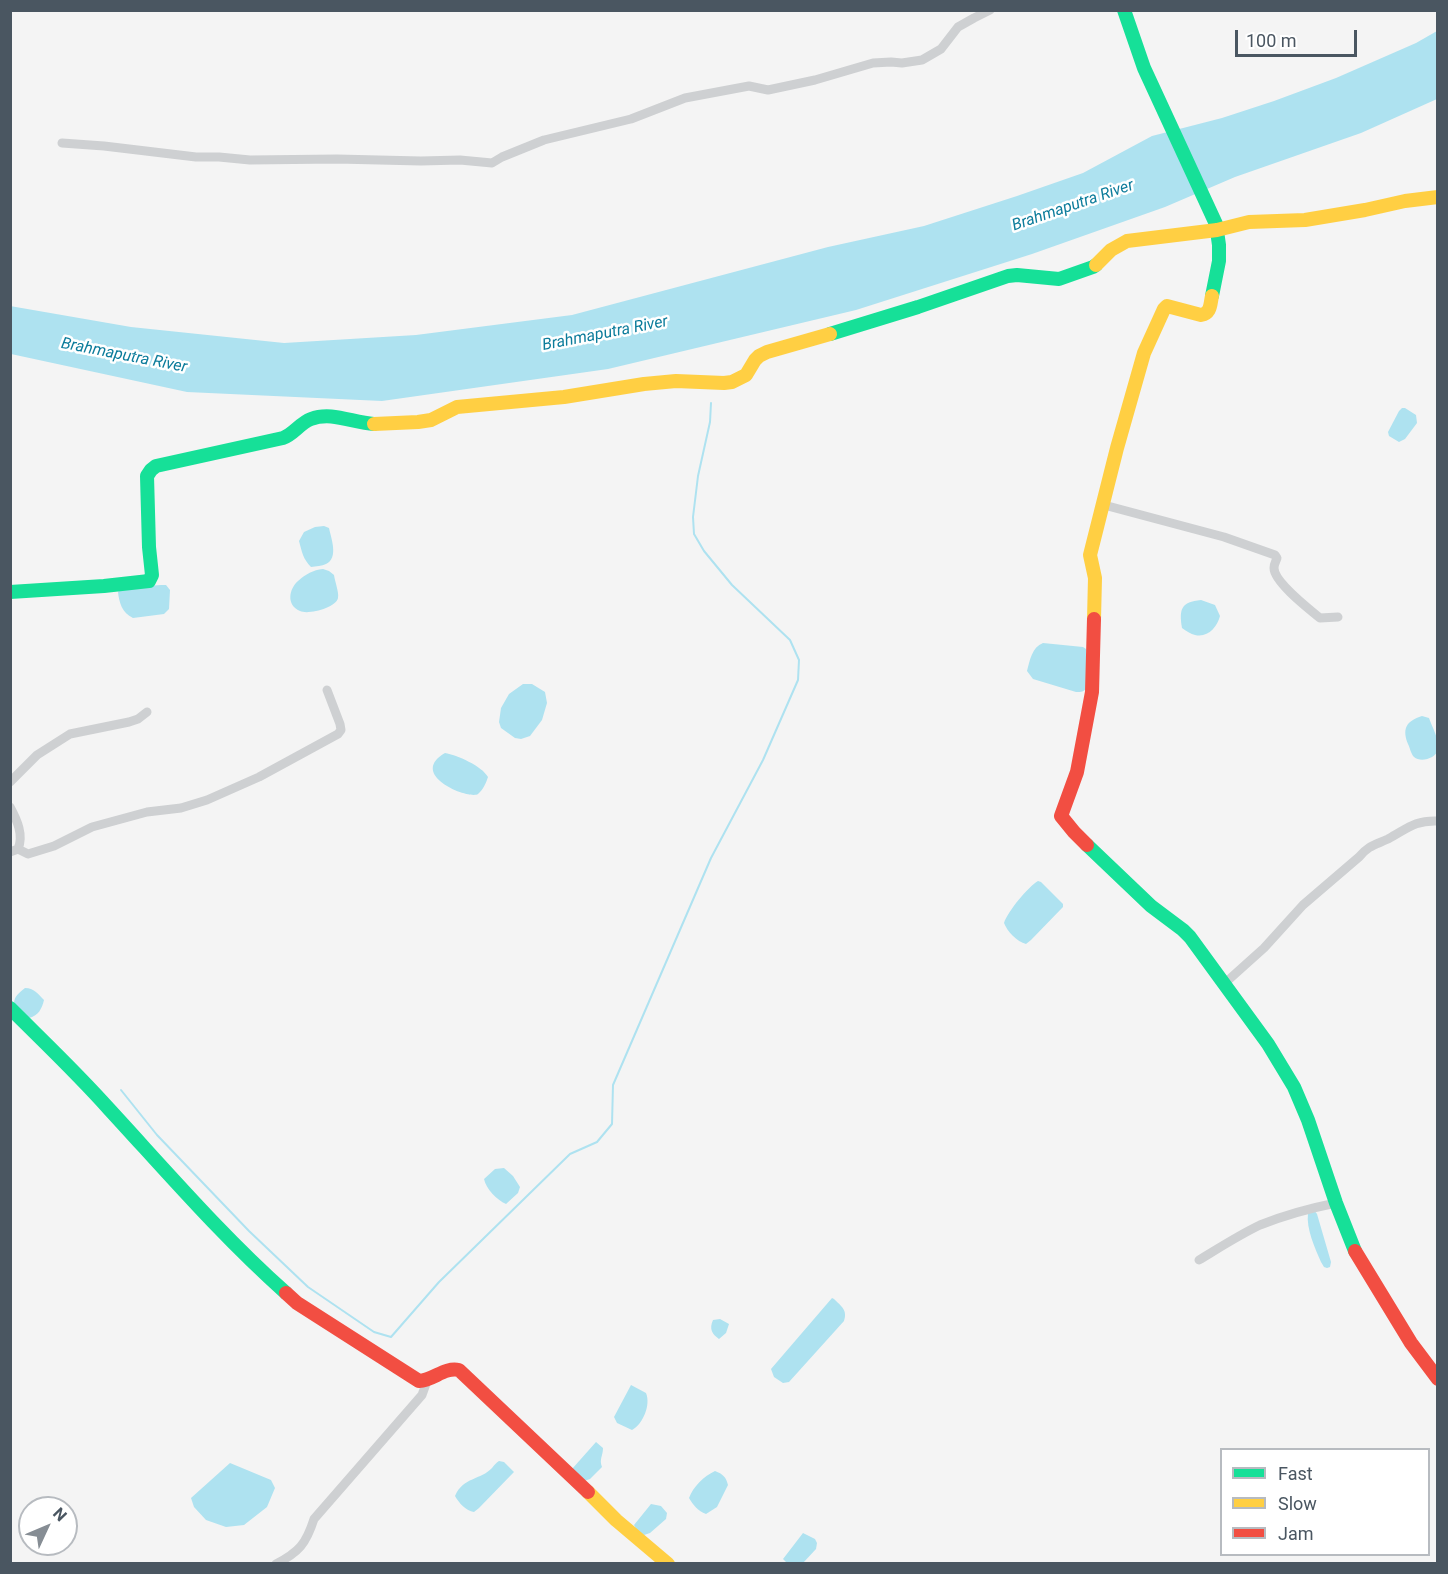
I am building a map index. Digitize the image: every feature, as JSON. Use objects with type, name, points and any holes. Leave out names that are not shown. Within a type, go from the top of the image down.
[{"type":"street","points":[[62,143],[196,157],[250,160],[460,160],[492,163],[544,140],[631,119],[685,98],[749,86],[768,90],[815,80],[873,63],[922,60],[941,49],[958,27],[990,10]]},
{"type":"street","points":[[1124,10],[1144,68],[1216,227],[1219,261],[1209,310],[1206,314],[1201,315],[1167,306],[1144,353],[1090,555],[1095,578],[1092,692],[1077,772],[1061,816],[1074,832],[1151,906],[1190,937],[1268,1044],[1294,1087],[1308,1120],[1336,1203],[1358,1257],[1437,1379]]},
{"type":"street","points":[[10,592],[149,581],[152,574],[149,547],[147,476],[149,471],[157,466],[283,438],[294,433],[306,421],[322,416],[340,417],[372,424],[415,422],[431,420],[457,407],[564,397],[676,381],[724,383],[746,375],[755,360],[767,352],[914,309],[1008,276],[1025,275],[1059,279],[1094,267],[1111,250],[1127,241],[1249,222],[1305,220],[1437,197]]},
{"type":"street","points":[[1104,505],[1214,534],[1275,555],[1277,558],[1274,568],[1276,575],[1286,588],[1320,618],[1338,617]]},
{"type":"street","points":[[10,807],[19,828],[20,841],[14,850],[28,854],[54,846],[92,827],[147,812],[207,800],[259,777],[338,734],[340,724],[327,690]]},
{"type":"street","points":[[10,782],[37,755],[70,734],[129,722],[147,712]]},
{"type":"street","points":[[1224,983],[1264,948],[1303,905],[1370,845],[1388,839],[1406,827],[1426,820],[1437,821]]},
{"type":"street","points":[[10,1008],[108,1107],[236,1247],[297,1303],[419,1381],[427,1381],[448,1369],[459,1370],[616,1520],[668,1563]]},
{"type":"street","points":[[1199,1260],[1229,1241],[1260,1226],[1313,1207],[1336,1203]]},
{"type":"street","points":[[276,1563],[305,1543],[314,1519],[422,1395],[427,1381]]},
{"type":"water","name":"Brahmaputra River","points":[[1437,31],[1437,99],[1361,133],[1235,177],[1165,207],[1032,254],[856,310],[608,369],[382,401],[187,392],[11,354],[10,306],[131,327],[284,343],[416,335],[572,315],[828,247],[924,226],[1017,196],[1083,173],[1152,136],[1222,118],[1336,78],[1416,43]]},
{"type":"water","points":[[1402,408],[1416,415],[1417,423],[1405,439],[1399,442],[1389,436],[1388,432]]},
{"type":"water","points":[[315,527],[329,528],[333,553],[326,564],[311,567],[304,558],[299,541],[304,532]]},
{"type":"water","points":[[323,569],[334,575],[338,596],[336,602],[327,608],[315,611],[300,611],[293,605],[290,597],[295,584],[310,573]]},
{"type":"water","points":[[166,585],[170,590],[169,609],[164,614],[133,618],[120,603],[118,592],[121,588]]},
{"type":"water","points":[[1201,600],[1215,605],[1220,616],[1217,624],[1208,633],[1192,634],[1182,628],[1181,611],[1185,605]]},
{"type":"water","points":[[1043,643],[1086,649],[1086,689],[1076,692],[1033,679],[1027,671],[1029,663],[1034,651]]},
{"type":"water","points":[[523,684],[532,684],[545,692],[547,703],[542,720],[530,736],[521,739],[515,738],[501,728],[499,722],[501,708],[509,694]]},
{"type":"water","points":[[1422,716],[1429,718],[1437,738],[1438,750],[1428,759],[1420,760],[1412,754],[1405,734],[1409,723]]},
{"type":"water","points":[[445,753],[469,762],[485,773],[488,777],[478,794],[472,795],[454,789],[436,777],[433,770],[435,761]]},
{"type":"water","points":[[1038,881],[1063,904],[1063,907],[1026,944],[1013,936],[1004,923],[1019,900]]},
{"type":"water","points":[[25,988],[33,990],[44,1000],[39,1012],[29,1018],[14,1004],[16,997]]},
{"type":"water","points":[[504,1168],[520,1187],[518,1193],[506,1204],[492,1194],[484,1179],[495,1169]]},
{"type":"water","points":[[1314,1210],[1331,1262],[1330,1267],[1327,1268],[1321,1262],[1310,1232],[1308,1213]]},
{"type":"water","points":[[832,1298],[843,1308],[844,1321],[789,1382],[783,1383],[774,1377],[771,1369]]},
{"type":"water","points":[[720,1319],[729,1324],[726,1333],[719,1339],[713,1333],[711,1326],[713,1320]]},
{"type":"water","points":[[631,1385],[646,1393],[647,1398],[647,1408],[643,1419],[632,1430],[617,1423],[614,1417]]},
{"type":"water","points":[[596,1442],[603,1448],[602,1467],[590,1479],[584,1481],[572,1469]]},
{"type":"water","points":[[499,1461],[504,1462],[514,1472],[474,1512],[466,1508],[455,1496],[458,1490],[467,1482],[488,1472]]},
{"type":"water","points":[[230,1463],[271,1480],[275,1488],[267,1507],[244,1525],[226,1527],[206,1520],[194,1507],[191,1498]]},
{"type":"water","points":[[715,1471],[724,1476],[728,1485],[717,1507],[706,1514],[696,1508],[689,1498],[699,1482]]},
{"type":"water","points":[[651,1504],[661,1506],[667,1513],[666,1519],[650,1533],[644,1535],[637,1531],[634,1525]]},
{"type":"water","points":[[803,1533],[815,1539],[816,1549],[803,1563],[787,1563],[783,1559]]},
{"type":"waterway","points":[[121,1090],[157,1135],[249,1231],[308,1287],[374,1332],[391,1337],[439,1282],[570,1154],[597,1142],[612,1124],[613,1085],[711,858],[763,760],[798,680],[799,660],[790,640],[732,585],[704,551],[694,534],[693,517],[698,476],[710,422],[711,403]]},
{"type":"traffic: fast","points":[[1124,10],[1144,68],[1216,224],[1219,261],[1212,296]]},
{"type":"traffic: fast","points":[[830,334],[1008,276],[1059,279],[1096,265]]},
{"type":"traffic: fast","points":[[10,592],[149,581],[152,575],[147,476],[156,466],[283,438],[307,421],[319,417],[335,417],[374,424]]},
{"type":"traffic: fast","points":[[1087,845],[1151,906],[1190,937],[1268,1044],[1294,1087],[1308,1120],[1355,1251]]},
{"type":"traffic: fast","points":[[10,1008],[85,1083],[217,1226],[286,1293]]},
{"type":"traffic: slow","points":[[1096,265],[1111,250],[1127,241],[1217,230],[1249,222],[1305,220],[1438,197]]},
{"type":"traffic: slow","points":[[1094,619],[1095,578],[1090,555],[1144,353],[1167,306],[1201,315],[1208,310],[1212,296]]},
{"type":"traffic: slow","points":[[374,424],[431,420],[457,407],[564,397],[644,384],[676,381],[732,382],[746,375],[755,360],[767,352],[830,334]]},
{"type":"traffic: slow","points":[[588,1492],[616,1520],[668,1564]]},
{"type":"traffic: jam","points":[[1087,845],[1061,816],[1077,772],[1092,692],[1094,619]]},
{"type":"traffic: jam","points":[[1355,1251],[1411,1343],[1438,1379]]},
{"type":"traffic: jam","points":[[286,1293],[297,1303],[419,1381],[449,1370],[459,1370],[588,1492]]}]
